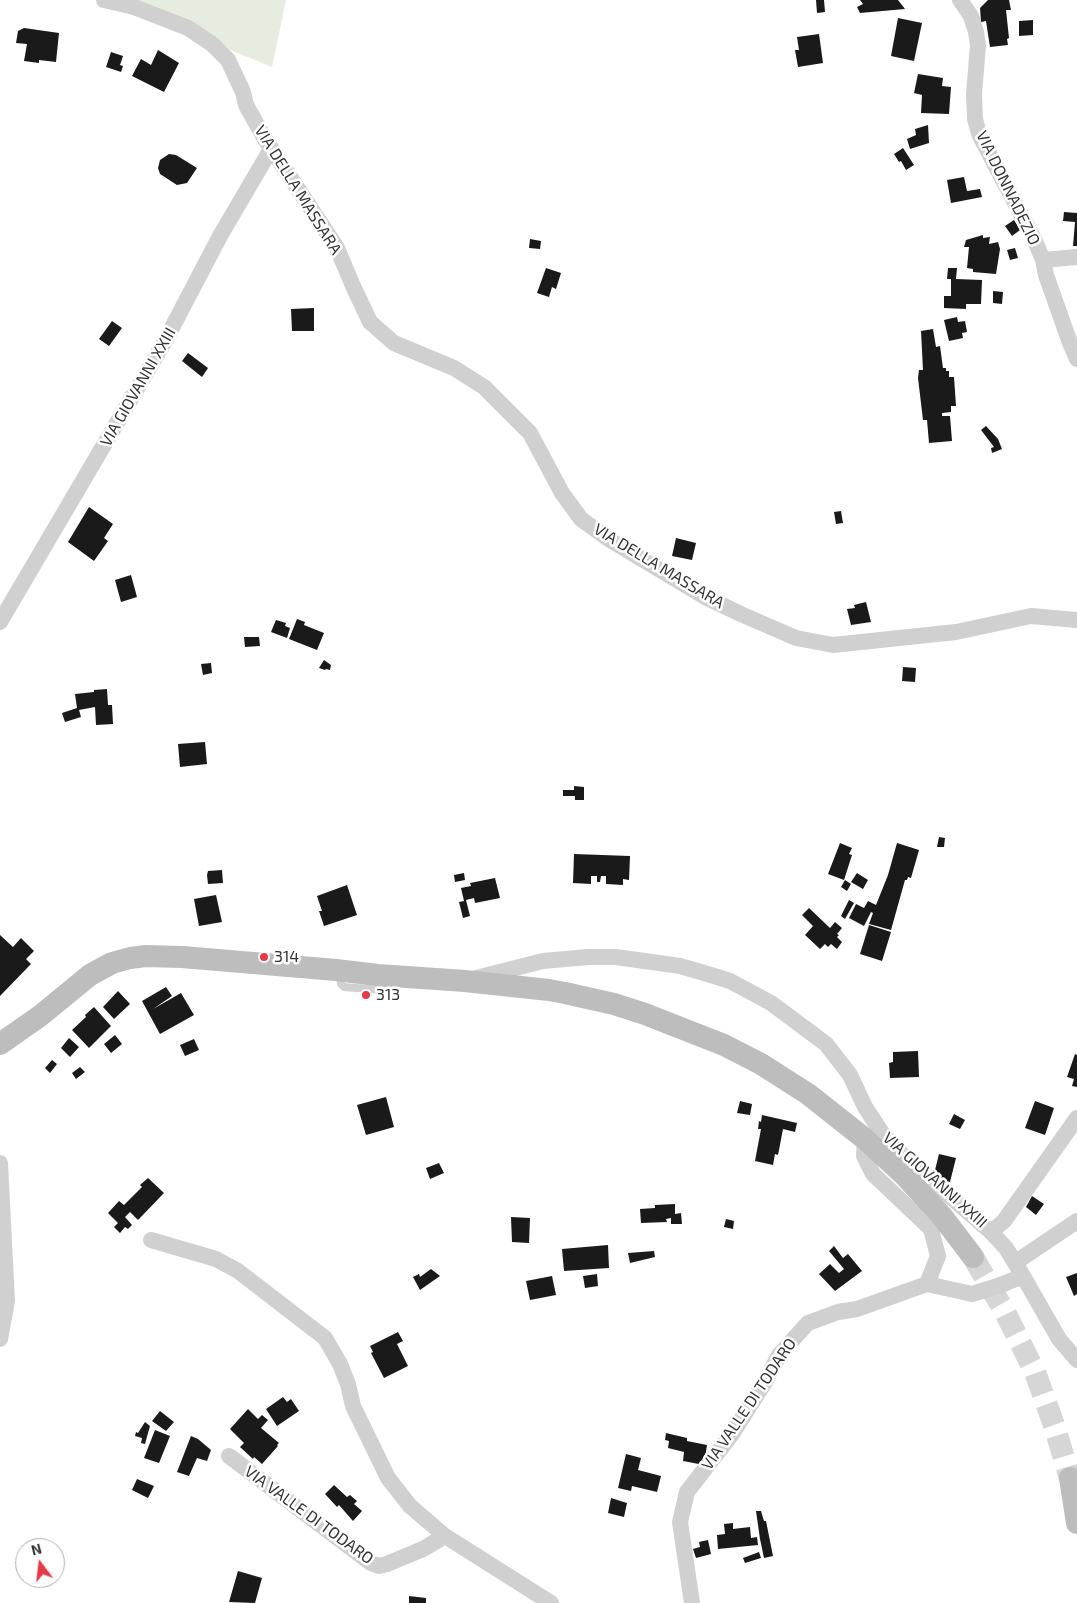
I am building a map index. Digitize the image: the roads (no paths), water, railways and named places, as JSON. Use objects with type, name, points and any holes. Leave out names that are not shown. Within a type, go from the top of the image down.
[{"type":"main road","name":"VIA GIOVANNI XXIII","points":[[0,1044],[40,1016],[90,974],[112,963],[146,956],[182,957],[465,981],[549,990],[614,1004],[724,1044],[761,1064],[808,1094],[866,1139],[911,1182],[941,1215],[973,1257]]},
{"type":"main road","points":[[1070,1478],[1077,1523]]},
{"type":"street","name":"VIA DELLA MASSARA","points":[[104,0],[134,7],[188,28],[212,44],[228,60],[243,92],[246,105],[271,149],[338,248],[370,322],[394,343],[454,368],[484,386],[530,433],[550,467],[562,493],[581,519],[610,540],[705,597],[796,638],[833,645],[956,632],[1031,616],[1077,620]]},
{"type":"street","name":"VIA DONNADEZIO","points":[[960,0],[971,16],[978,45],[974,94],[975,119],[979,134],[1043,260],[1049,284],[1077,359]]},
{"type":"street","name":"VIA GIOVANNI XXIII","points":[[0,622],[165,341],[220,236],[271,149]]},
{"type":"street","name":"VIA DONNADEZIO","points":[[1043,260],[1077,257]]},
{"type":"street","name":"VIA GIOVANNI XXIII","points":[[465,981],[543,961],[588,957],[616,957],[680,966],[730,981],[772,1003],[826,1044],[850,1075],[865,1107],[882,1133],[906,1158],[991,1232],[1006,1248],[1020,1269],[1059,1339],[1077,1360]]},
{"type":"street","points":[[991,1232],[1004,1221],[1077,1118]]},
{"type":"street","points":[[866,1139],[864,1156],[873,1174],[931,1229],[938,1256],[927,1284],[972,1294],[998,1286],[1077,1221]]},
{"type":"street","points":[[0,1163],[7,1301],[0,1339]]},
{"type":"street","points":[[152,1240],[216,1259],[238,1271],[325,1338],[340,1364],[354,1406],[388,1478],[410,1506],[445,1536],[551,1603]]},
{"type":"street","name":"VIA VALLE DI TODARO","points":[[692,1603],[680,1522],[687,1492],[732,1434],[779,1355],[808,1323],[838,1312],[857,1309],[927,1284]]},
{"type":"street","name":"VIA VALLE DI TODARO","points":[[229,1456],[371,1563],[379,1566],[423,1549],[445,1536]]},
{"type":"tunnel","points":[[973,1257],[1006,1314],[1035,1372],[1070,1478]]},
{"type":"place","name":"314","points":[[264,957]]},
{"type":"place","name":"313","points":[[366,995]]}]
